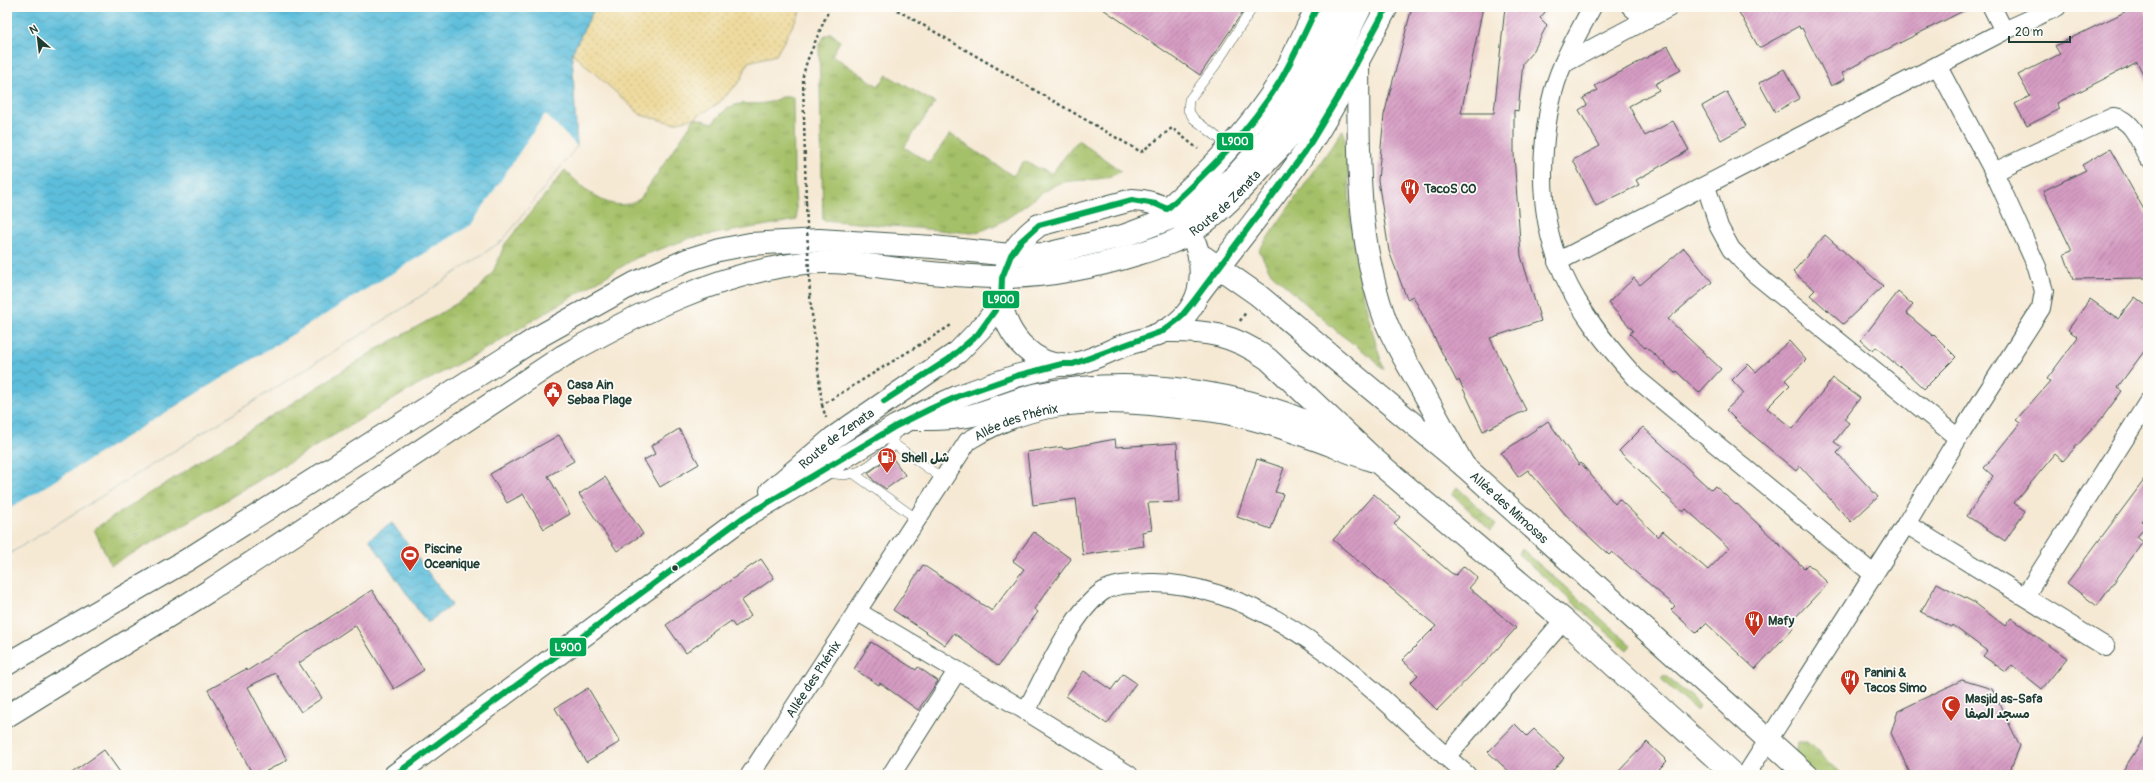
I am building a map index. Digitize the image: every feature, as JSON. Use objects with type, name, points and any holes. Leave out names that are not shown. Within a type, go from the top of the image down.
[{"type":"main road","name":"Route de Zenata","points":[[7,716],[209,591],[563,356],[608,331],[675,299],[741,275],[773,267],[806,263],[865,263],[930,273],[1002,277],[1052,273],[1099,266],[1168,244],[1179,219],[1223,155],[1262,108],[1280,80],[1317,7]]},
{"type":"main road","name":"Route de Zenata","points":[[1179,219],[1234,177],[1252,157],[1278,122],[1340,7]]},
{"type":"main road","name":"Route de Zenata","points":[[7,664],[187,560],[546,332],[635,283],[687,260],[719,250],[750,244],[819,240],[933,247],[1010,255],[1046,254],[1116,238],[1227,205],[1294,131],[1320,86],[1361,7]]},
{"type":"main road","points":[[1163,332],[1184,316],[1198,294],[1272,199],[1305,152],[1327,117],[1387,7]]},
{"type":"main road","points":[[1358,60],[1360,160],[1366,245],[1372,276],[1385,319],[1395,342],[1464,466]]},
{"type":"main road","points":[[1062,364],[1040,358],[1020,344],[1007,324],[1002,301],[1002,277],[1010,255],[1027,234],[1039,225],[1132,200],[1150,202],[1179,219],[1200,254],[1202,270],[1198,294]]},
{"type":"main road","name":"Allée des Mimosas","points":[[1200,254],[1258,295],[1464,466],[1807,775]]},
{"type":"main road","name":"Route de Zenata","points":[[744,517],[784,479],[833,438],[888,398],[943,364],[981,329],[1002,301]]},
{"type":"main road","points":[[1163,332],[1193,330],[1228,337],[1254,350],[1268,360],[1383,467],[1564,620],[1734,775]]},
{"type":"main road","name":"Route de Zenata","points":[[395,775],[744,517],[820,473],[959,396],[1016,376],[1062,364],[1073,364],[1163,332]]},
{"type":"main road","points":[[900,430],[951,418],[973,415],[1038,395],[1069,390],[1136,386],[1224,396],[1266,407],[1310,423],[1364,450]]},
{"type":"street","points":[[1592,7],[1563,64],[1553,93],[1546,128],[1542,170],[1544,210],[1549,238],[1557,262],[1582,311],[1608,347],[1636,378],[1873,574]]},
{"type":"street","points":[[1631,7],[1647,20]]},
{"type":"street","points":[[1563,64],[1670,7]]},
{"type":"street","points":[[1992,7],[2004,31]]},
{"type":"street","points":[[1557,262],[1938,67],[2004,31],[2057,7]]},
{"type":"street","points":[[1746,775],[1906,524],[1958,438],[2041,308],[2044,299],[2044,291],[2037,267],[1994,172],[1938,67]]},
{"type":"street","points":[[1994,172],[2114,117],[2120,118],[2129,124],[2139,138],[2148,158]]},
{"type":"street","points":[[1706,186],[1719,228],[1731,249],[1754,273],[1958,438]]},
{"type":"street","points":[[2024,596],[2148,402]]},
{"type":"street","name":"Allée des Phénix","points":[[750,775],[858,612],[968,441],[989,428],[1020,415],[1053,408],[1087,403],[1118,403],[1215,413],[1276,429],[1383,467]]},
{"type":"street","points":[[1906,524],[2106,647]]},
{"type":"street","points":[[1026,711],[1072,627],[1088,606],[1103,592],[1123,585],[1164,583],[1199,589],[1242,602],[1294,629],[1346,667],[1467,775]]},
{"type":"street","points":[[858,612],[1026,711],[1129,775]]},
{"type":"street","points":[[1446,756],[1564,620]]},
{"type":"street","points":[[891,775],[957,671]]},
{"type":"lane","points":[[1223,155],[1188,110],[1189,100],[1215,66],[1253,7]]},
{"type":"lane","points":[[820,473],[845,475],[853,473],[871,464],[900,430],[943,479]]},
{"type":"lane","points":[[853,473],[917,519]]},
{"type":"path","points":[[830,7],[807,60],[803,76],[810,296],[822,405],[966,317],[981,329]]},
{"type":"path","points":[[892,7],[1141,152],[1172,128],[1223,155]]},
{"type":"path","points":[[1228,337],[1258,295]]},
{"type":"green space","points":[[831,33],[840,41],[832,55],[878,86],[887,75],[935,103],[904,147],[929,163],[950,134],[1013,176],[1024,161],[1051,174],[1078,140],[1121,171],[1115,175],[1100,179],[1057,184],[1004,220],[989,228],[972,233],[823,220],[819,44],[824,37]]},
{"type":"green space","points":[[781,97],[793,97],[794,174],[797,220],[691,238],[636,258],[489,347],[404,393],[188,523],[111,565],[94,529],[377,349],[477,291],[493,272],[505,244],[565,170],[589,192],[599,198],[609,203],[619,205],[629,204],[640,199],[695,118],[713,123],[722,113],[731,107],[739,104],[771,102]]},
{"type":"green space","points":[[1343,130],[1347,156],[1351,223],[1355,253],[1374,337],[1384,370],[1374,359],[1340,334],[1270,272],[1259,250]]},
{"type":"green space","points":[[1457,487],[1496,524],[1491,531],[1452,494]]},
{"type":"green space","points":[[1522,549],[1631,645],[1627,650],[1518,554]]},
{"type":"green space","points":[[1664,675],[1693,698],[1700,706],[1697,711],[1665,683],[1661,678]]},
{"type":"green space","points":[[1797,742],[1807,742],[1842,775],[1815,775],[1795,756]]},
{"type":"sand","points":[[595,7],[803,7],[776,55],[748,62],[741,80],[719,103],[695,118],[673,123],[641,115],[572,53]]},
{"type":"water","points":[[7,7],[595,7],[572,53],[577,146],[503,240],[403,308],[7,555]]},
{"type":"water","name":"Piscine Oceanique","points":[[392,523],[452,605],[427,623],[369,539]]},
{"type":"pier","points":[[545,114],[577,146],[503,240],[403,308],[7,555],[7,510],[471,225]]},
{"type":"building","points":[[1100,7],[1246,7],[1200,75]]},
{"type":"building","points":[[1412,7],[1483,7],[1461,113],[1494,113],[1505,7],[1549,7],[1540,18],[1547,25],[1534,50],[1523,63],[1518,111],[1514,110],[1514,155],[1521,256],[1541,321],[1490,338],[1526,410],[1483,431],[1459,380],[1457,382],[1413,296],[1407,299],[1389,251],[1378,180],[1384,115]]},
{"type":"building","points":[[1736,7],[1971,7],[1856,65],[1842,73],[1845,79],[1831,86],[1802,28],[1800,29],[1799,26],[1759,48]]},
{"type":"building","points":[[2135,7],[2144,7],[2148,16],[2148,84],[2137,62],[2057,103],[2060,109],[2027,126],[2015,104],[2030,96],[2018,75],[2060,54],[2055,46]]},
{"type":"building","points":[[1668,46],[1681,70],[1655,84],[1659,90],[1629,106],[1645,136],[1673,121],[1689,150],[1636,180],[1639,185],[1596,206],[1573,160],[1600,146],[1579,110],[1587,105],[1583,98],[1598,90],[1595,86]]},
{"type":"building","points":[[1784,69],[1800,98],[1775,112],[1759,83]]},
{"type":"building","points":[[1727,92],[1746,126],[1721,140],[1702,106]]},
{"type":"building","points":[[2110,149],[2148,217],[2148,278],[2073,279],[2064,254],[2072,251],[2043,191],[2086,170],[2082,165]]},
{"type":"building","points":[[1825,235],[1883,286],[1843,324],[1810,295],[1815,290],[1793,272]]},
{"type":"building","points":[[1684,248],[1712,282],[1668,319],[1721,369],[1699,393],[1676,371],[1675,373],[1630,334],[1633,330],[1608,303],[1634,278],[1640,285]]},
{"type":"building","points":[[1898,292],[1913,305],[1906,313],[1933,336],[1934,335],[1956,357],[1924,389],[1900,366],[1899,367],[1876,347],[1873,351],[1861,340]]},
{"type":"building","points":[[2135,297],[2148,307],[2148,346],[2117,388],[2122,391],[2102,418],[2063,461],[2055,454],[2014,503],[2025,511],[2005,541],[1967,516],[1993,476],[1984,468],[2020,423],[2016,420],[2050,381],[2047,379],[2078,337],[2068,330],[2090,299],[2118,319]]},
{"type":"building","points":[[1789,341],[1806,360],[1785,380],[1790,385],[1767,408],[1793,429],[1833,378],[1860,398],[1844,419],[1849,423],[1834,442],[1842,447],[1837,453],[1878,497],[1851,522],[1800,466],[1796,471],[1742,426],[1726,410],[1744,393],[1732,380],[1748,364],[1756,372]]},
{"type":"building","points":[[1548,421],[1579,465],[1581,463],[1615,504],[1619,499],[1658,537],[1663,531],[1708,570],[1729,548],[1686,509],[1683,512],[1619,451],[1643,427],[1711,490],[1715,486],[1736,505],[1737,504],[1804,568],[1808,564],[1828,583],[1790,623],[1794,627],[1755,669],[1706,623],[1696,633],[1671,610],[1675,606],[1612,552],[1609,555],[1565,514],[1528,470],[1518,477],[1501,453]]},
{"type":"building","points":[[679,429],[699,464],[660,487],[644,460],[655,454],[651,446]]},
{"type":"building","points":[[559,435],[574,461],[548,476],[570,514],[544,529],[523,494],[507,503],[490,474]]},
{"type":"building","points":[[1115,439],[1116,447],[1177,443],[1180,502],[1148,503],[1152,530],[1142,532],[1144,546],[1083,555],[1076,499],[1033,505],[1027,452],[1062,447],[1063,449]]},
{"type":"building","name":"Shell شل","points":[[891,456],[905,475],[886,489],[874,481],[868,473]]},
{"type":"building","points":[[1257,459],[1284,468],[1275,492],[1283,494],[1271,529],[1237,517]]},
{"type":"building","points":[[2148,475],[2148,513],[2141,521],[2147,525],[2137,537],[2143,542],[2097,606],[2067,583]]},
{"type":"building","points":[[605,477],[643,534],[617,551],[579,494]]},
{"type":"building","points":[[1374,494],[1400,517],[1394,524],[1451,573],[1456,575],[1464,566],[1478,578],[1469,588],[1516,628],[1483,665],[1482,664],[1437,710],[1410,683],[1418,675],[1402,660],[1436,626],[1333,540]]},
{"type":"building","points":[[1034,532],[1071,559],[1034,609],[1038,612],[998,666],[954,633],[945,645],[893,610],[923,565],[992,611],[1024,569],[1013,561]]},
{"type":"building","points":[[761,559],[774,578],[741,601],[751,616],[735,627],[731,621],[686,653],[666,625]]},
{"type":"building","points":[[1937,583],[1975,603],[2005,626],[2011,618],[2067,658],[2042,689],[2012,665],[2006,672],[1983,656],[1987,651],[1952,625],[1951,627],[1921,612]]},
{"type":"building","points":[[372,590],[424,670],[394,689],[355,625],[299,663],[322,698],[301,712],[275,673],[248,687],[287,760],[259,775],[253,775],[208,690],[246,669],[247,671]]},
{"type":"building","points":[[871,642],[916,670],[918,667],[938,681],[918,710],[880,683],[879,685],[854,669]]},
{"type":"building","points":[[1084,671],[1111,690],[1123,674],[1136,683],[1107,724],[1066,696]]},
{"type":"building","name":"Masjid as-Safa مسجد الصفا","points":[[1962,680],[1992,689],[2020,746],[2008,775],[1911,775],[1891,733],[1898,711]]},
{"type":"building","points":[[588,688],[620,742],[586,762],[555,708]]},
{"type":"building","points":[[1515,724],[1527,736],[1534,729],[1564,758],[1549,775],[1513,775],[1488,752]]},
{"type":"building","points":[[2148,732],[2148,775],[2120,775]]},
{"type":"building","points":[[1647,742],[1667,761],[1653,775],[1615,775]]},
{"type":"building","points":[[104,750],[122,775],[69,775]]},
{"type":"transit line","name":"L900","points":[[884,401],[949,359],[978,334],[1001,302],[1002,278],[1011,255],[1020,242],[1039,225],[1132,200],[1156,204],[1167,209],[1213,165],[1256,116],[1280,81],[1317,7]]},
{"type":"transit line","name":"L900","points":[[395,775],[744,517],[896,426],[959,396],[1016,376],[1062,364],[1073,364],[1163,331],[1180,318],[1305,152],[1337,99],[1387,7]]},
{"type":"place","name":"TacoS CO","points":[[1410,205]]},
{"type":"place","name":"Casa Ain Sebaa Plage","points":[[553,408]]},
{"type":"place","name":"Shell شل","points":[[887,474]]},
{"type":"place","name":"Piscine Oceanique","points":[[410,572]]},
{"type":"place","name":"Mafy","points":[[1754,637]]},
{"type":"place","name":"Panini & Tacos Simo","points":[[1850,696]]},
{"type":"place","name":"Masjid as-Safa مسجد الصفا","points":[[1951,722]]}]
